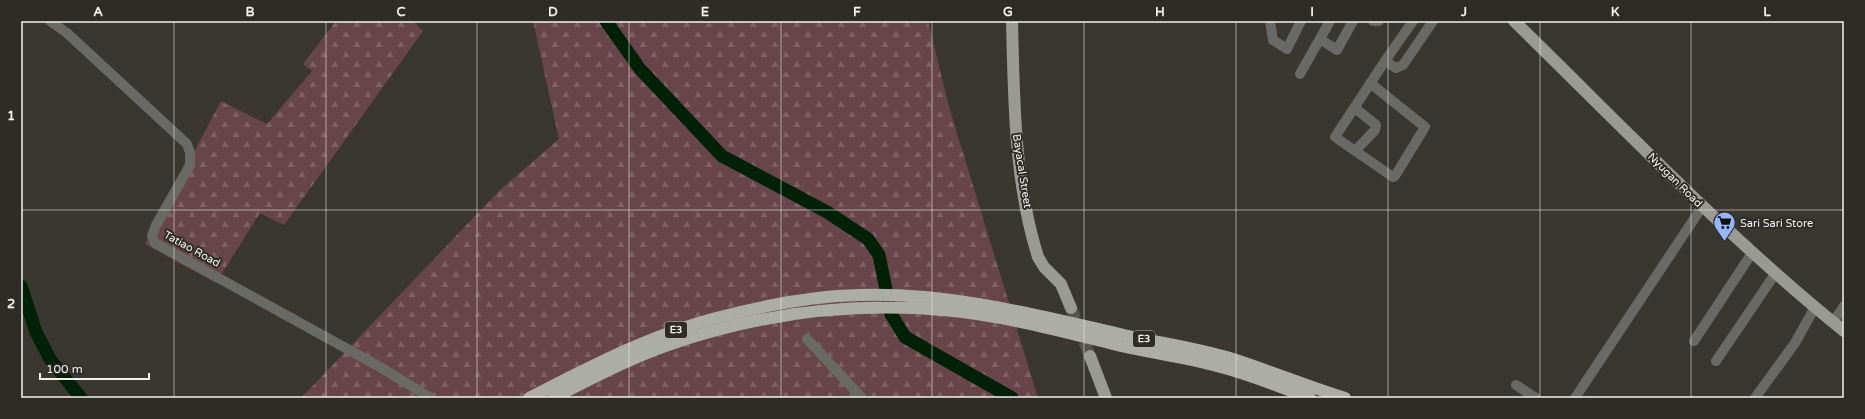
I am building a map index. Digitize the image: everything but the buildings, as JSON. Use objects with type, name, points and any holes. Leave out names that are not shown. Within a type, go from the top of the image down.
[{"type":"highway","name":"E3","points":[[529,398],[614,354],[664,334],[716,318],[779,304],[836,296],[882,295],[938,298],[1022,311],[1127,336],[1200,350],[1232,359],[1345,398]]},
{"type":"highway","name":"E3","points":[[553,398],[619,365],[667,346],[710,332],[789,314],[838,308],[884,307],[944,310],[1019,321],[1124,347],[1200,361],[1238,372],[1310,398]]},
{"type":"main road","name":"Bayacal Street","points":[[1012,21],[1015,138],[1023,188],[1038,257],[1044,267],[1061,284],[1071,308]]},
{"type":"main road","name":"Nyugan Road","points":[[1514,21],[1702,207],[1775,274],[1844,331]]},
{"type":"main road","points":[[1090,356],[1106,398]]},
{"type":"street","name":"Tatiao Road","points":[[50,21],[67,33],[187,144],[190,153],[190,165],[155,227],[152,236],[155,243],[431,398]]},
{"type":"street","points":[[1270,21],[1273,40],[1287,49],[1301,21]]},
{"type":"street","points":[[1300,74],[1330,21]]},
{"type":"street","points":[[1320,39],[1337,50],[1353,21]]},
{"type":"street","points":[[1373,21],[1379,21]]},
{"type":"street","points":[[1370,84],[1425,128],[1393,177],[1335,137],[1385,61],[1413,21]]},
{"type":"street","points":[[1385,61],[1396,68],[1403,65],[1433,21]]},
{"type":"street","points":[[1355,108],[1376,125],[1375,130],[1355,151]]},
{"type":"street","points":[[1575,398],[1702,207]]},
{"type":"street","points":[[1694,341],[1752,252]]},
{"type":"street","points":[[1716,361],[1775,274]]},
{"type":"street","points":[[1833,322],[1844,306]]},
{"type":"street","points":[[1755,398],[1795,344],[1815,307]]},
{"type":"street","points":[[807,339],[862,398]]},
{"type":"street","points":[[1516,385],[1536,398]]},
{"type":"green space","points":[[336,21],[413,21],[423,31],[284,225],[260,213],[216,283],[145,244],[221,101],[267,124],[312,71],[303,64]]},
{"type":"green space","points":[[533,21],[928,21],[949,107],[1038,398],[301,398],[500,190],[559,139]]},
{"type":"waterway","points":[[606,21],[640,69],[722,156],[827,212],[868,239],[879,255],[891,314],[905,337],[1012,398]]},
{"type":"waterway","points":[[21,286],[36,332],[50,359],[81,398]]},
{"type":"tunnel","points":[[1071,308],[1090,356]]},
{"type":"place","name":"Sari Sari Store","points":[[1724,242]]}]
